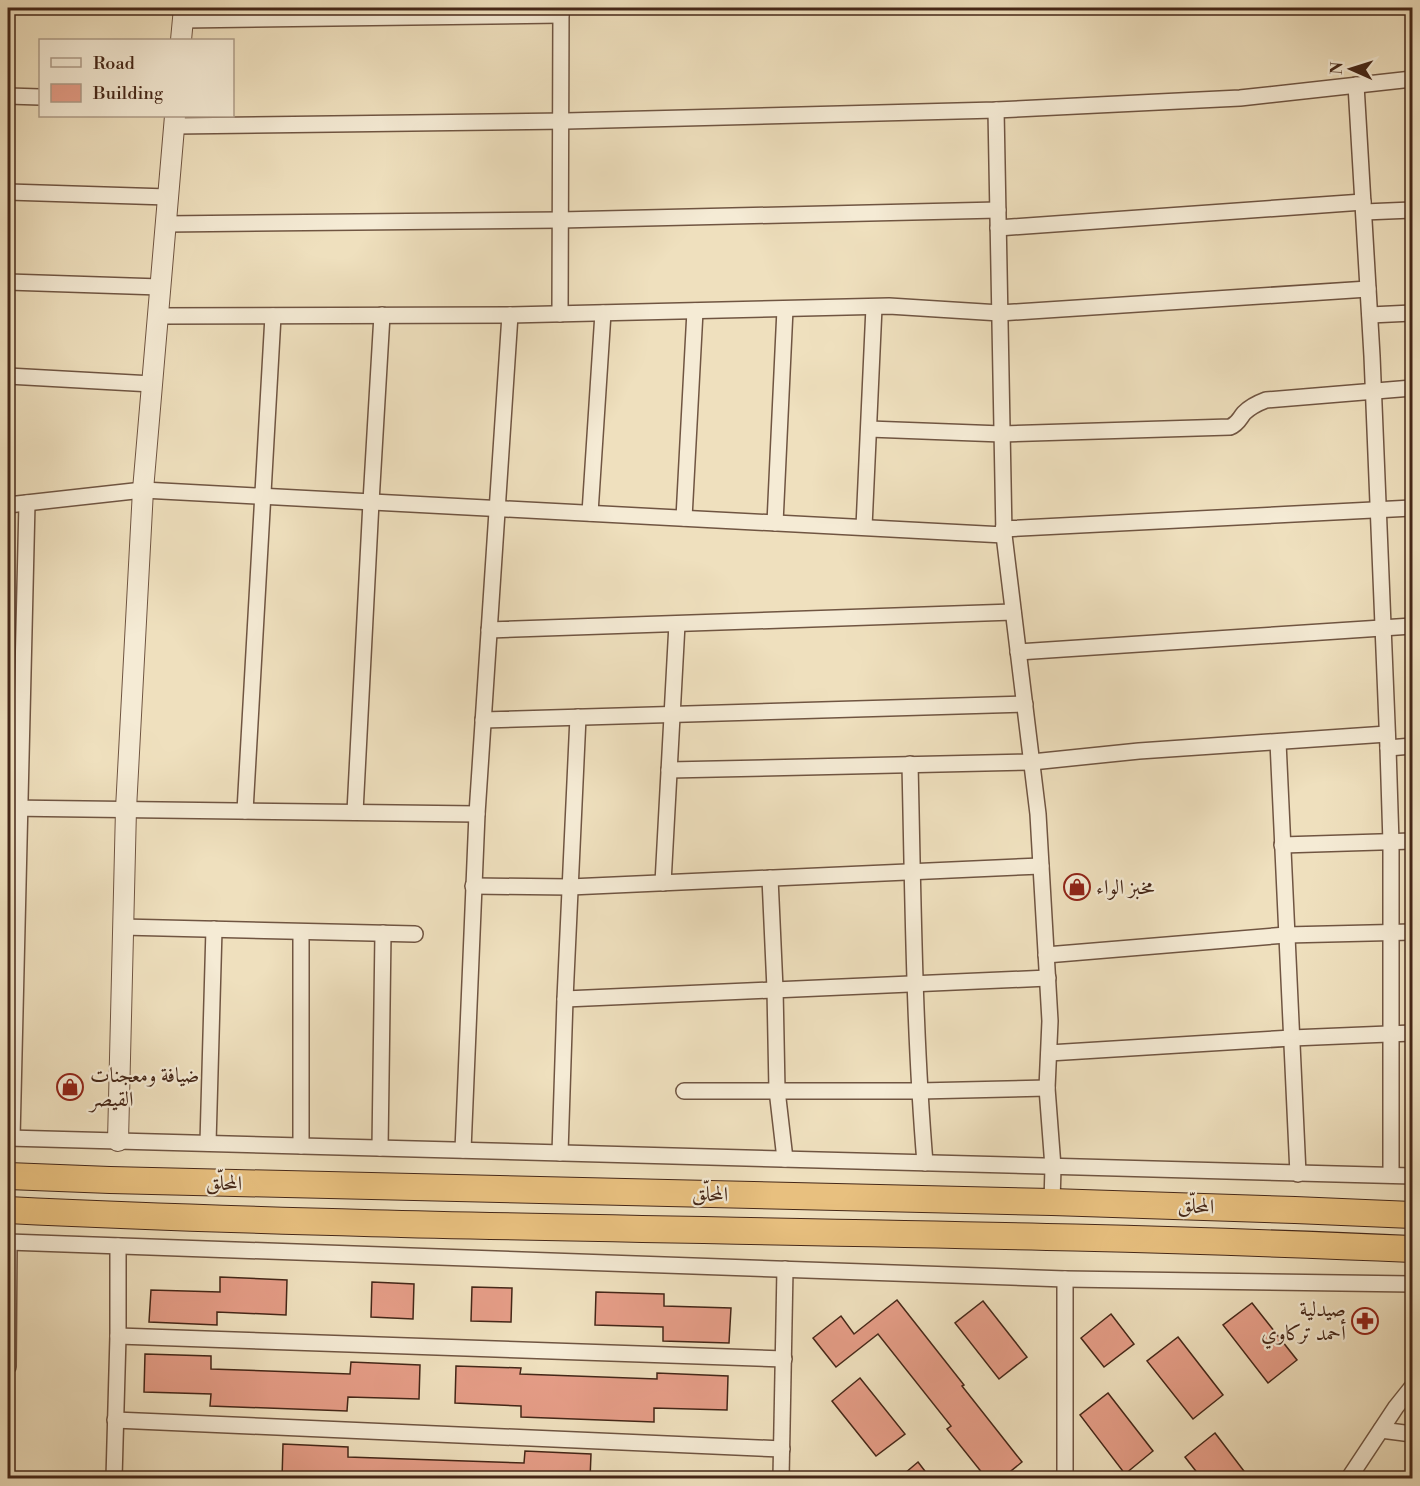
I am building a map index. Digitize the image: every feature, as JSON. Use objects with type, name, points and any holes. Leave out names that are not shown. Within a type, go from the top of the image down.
[{"type":"highway","name":"المحلّق","points":[[8,1176],[134,1181],[1052,1202],[1413,1215]]},
{"type":"highway","name":"المحلّق","points":[[8,1210],[584,1228],[1051,1236],[1413,1249]]},
{"type":"street","points":[[181,39],[183,14],[561,11],[560,314]]},
{"type":"street","points":[[118,1141],[126,809],[143,490],[174,121],[561,121],[996,110],[1240,98],[1413,79]]},
{"type":"street","points":[[1356,85],[1370,315],[1387,741],[1391,932],[1391,1175]]},
{"type":"street","points":[[8,96],[39,97]]},
{"type":"street","points":[[996,110],[1004,532],[1038,814],[1050,1021],[1047,1089],[1053,1167],[1052,1202]]},
{"type":"street","points":[[8,192],[168,197]]},
{"type":"street","points":[[998,228],[1364,207],[1413,210]]},
{"type":"street","points":[[165,224],[560,220],[998,210]]},
{"type":"street","points":[[8,282],[160,287]]},
{"type":"street","points":[[158,316],[510,315],[874,307],[999,313],[1368,289]]},
{"type":"street","points":[[864,527],[874,307]]},
{"type":"street","points":[[775,523],[785,309]]},
{"type":"street","points":[[684,518],[695,311]]},
{"type":"street","points":[[590,513],[603,313]]},
{"type":"street","points":[[1370,315],[1413,313]]},
{"type":"street","points":[[355,812],[382,315]]},
{"type":"street","points":[[463,1150],[477,814],[510,315]]},
{"type":"street","points":[[245,811],[273,316]]},
{"type":"street","points":[[8,376],[152,384]]},
{"type":"street","points":[[869,429],[1002,434],[1230,427],[1237,424],[1254,405],[1266,400],[1413,388]]},
{"type":"street","points":[[8,505],[143,490],[775,523],[1004,532],[1413,507]]},
{"type":"street","points":[[27,503],[13,808],[10,1138],[1413,1176]]},
{"type":"street","points":[[489,630],[1013,612]]},
{"type":"street","points":[[663,883],[676,624]]},
{"type":"street","points":[[1018,652],[1413,626]]},
{"type":"street","points":[[483,720],[1025,704]]},
{"type":"street","points":[[560,1153],[578,717]]},
{"type":"street","points":[[669,770],[1032,762],[1139,751],[1278,742],[1387,741],[1413,746]]},
{"type":"street","points":[[1278,742],[1298,1174]]},
{"type":"street","points":[[910,764],[919,1091],[925,1163]]},
{"type":"street","points":[[13,808],[477,814]]},
{"type":"street","points":[[1282,844],[1413,841]]},
{"type":"street","points":[[473,886],[570,887],[1041,866]]},
{"type":"street","points":[[770,878],[777,1090],[785,1160]]},
{"type":"street","points":[[122,927],[415,934]]},
{"type":"street","points":[[208,1143],[214,929]]},
{"type":"street","points":[[301,1146],[302,932]]},
{"type":"street","points":[[1046,954],[1286,935],[1413,932]]},
{"type":"street","points":[[380,1148],[383,933]]},
{"type":"street","points":[[565,999],[1048,978]]},
{"type":"street","points":[[1049,1053],[1292,1038],[1413,1034]]},
{"type":"street","points":[[684,1090],[1047,1089]]},
{"type":"street","points":[[8,1367],[8,1242],[1065,1279],[1413,1284]]},
{"type":"street","points":[[114,1479],[118,1246]]},
{"type":"street","points":[[781,1479],[785,1269]]},
{"type":"street","points":[[1065,1279],[1065,1479]]},
{"type":"street","points":[[117,1336],[784,1359]]},
{"type":"street","points":[[1349,1479],[1396,1407],[1413,1386]]},
{"type":"street","points":[[115,1420],[782,1449]]},
{"type":"street","points":[[1381,1430],[1413,1434]]},
{"type":"building","points":[[220,1277],[287,1280],[286,1315],[217,1312],[217,1325],[149,1322],[151,1290],[220,1292]]},
{"type":"building","points":[[372,1282],[414,1284],[413,1319],[371,1317]]},
{"type":"building","points":[[472,1287],[512,1288],[511,1322],[471,1321]]},
{"type":"building","points":[[596,1292],[664,1294],[664,1306],[731,1308],[729,1343],[663,1341],[663,1327],[595,1325]]},
{"type":"building","points":[[897,1300],[1022,1462],[1001,1479],[987,1479],[947,1429],[951,1426],[878,1334],[836,1367],[813,1338],[841,1316],[854,1334]]},
{"type":"building","points":[[983,1301],[1027,1357],[999,1379],[955,1323]]},
{"type":"building","points":[[1252,1303],[1297,1360],[1268,1383],[1223,1325]]},
{"type":"building","points":[[1111,1314],[1134,1344],[1104,1367],[1081,1338]]},
{"type":"building","points":[[1178,1337],[1223,1395],[1193,1419],[1147,1361]]},
{"type":"building","points":[[145,1354],[211,1356],[211,1369],[350,1374],[351,1362],[420,1365],[419,1399],[348,1397],[347,1411],[210,1406],[211,1394],[144,1392]]},
{"type":"building","points":[[456,1366],[521,1368],[520,1374],[657,1379],[657,1373],[728,1376],[727,1410],[654,1408],[654,1422],[521,1417],[521,1406],[455,1403]]},
{"type":"building","points":[[860,1378],[905,1434],[876,1456],[832,1401]]},
{"type":"building","points":[[1108,1393],[1153,1451],[1125,1474],[1080,1415]]},
{"type":"building","points":[[1215,1433],[1250,1479],[1202,1479],[1185,1457]]},
{"type":"building","points":[[283,1444],[348,1447],[348,1457],[524,1463],[525,1451],[591,1454],[590,1479],[282,1479]]},
{"type":"building","points":[[918,1462],[931,1479],[898,1479]]},
{"type":"place","name":"مخبز الواء","points":[[1077,887]]},
{"type":"place","name":"ضيافة ومعجنات القيصر","points":[[70,1087]]},
{"type":"place","name":"صيدلية أحمد تركاوي","points":[[1365,1321]]}]
